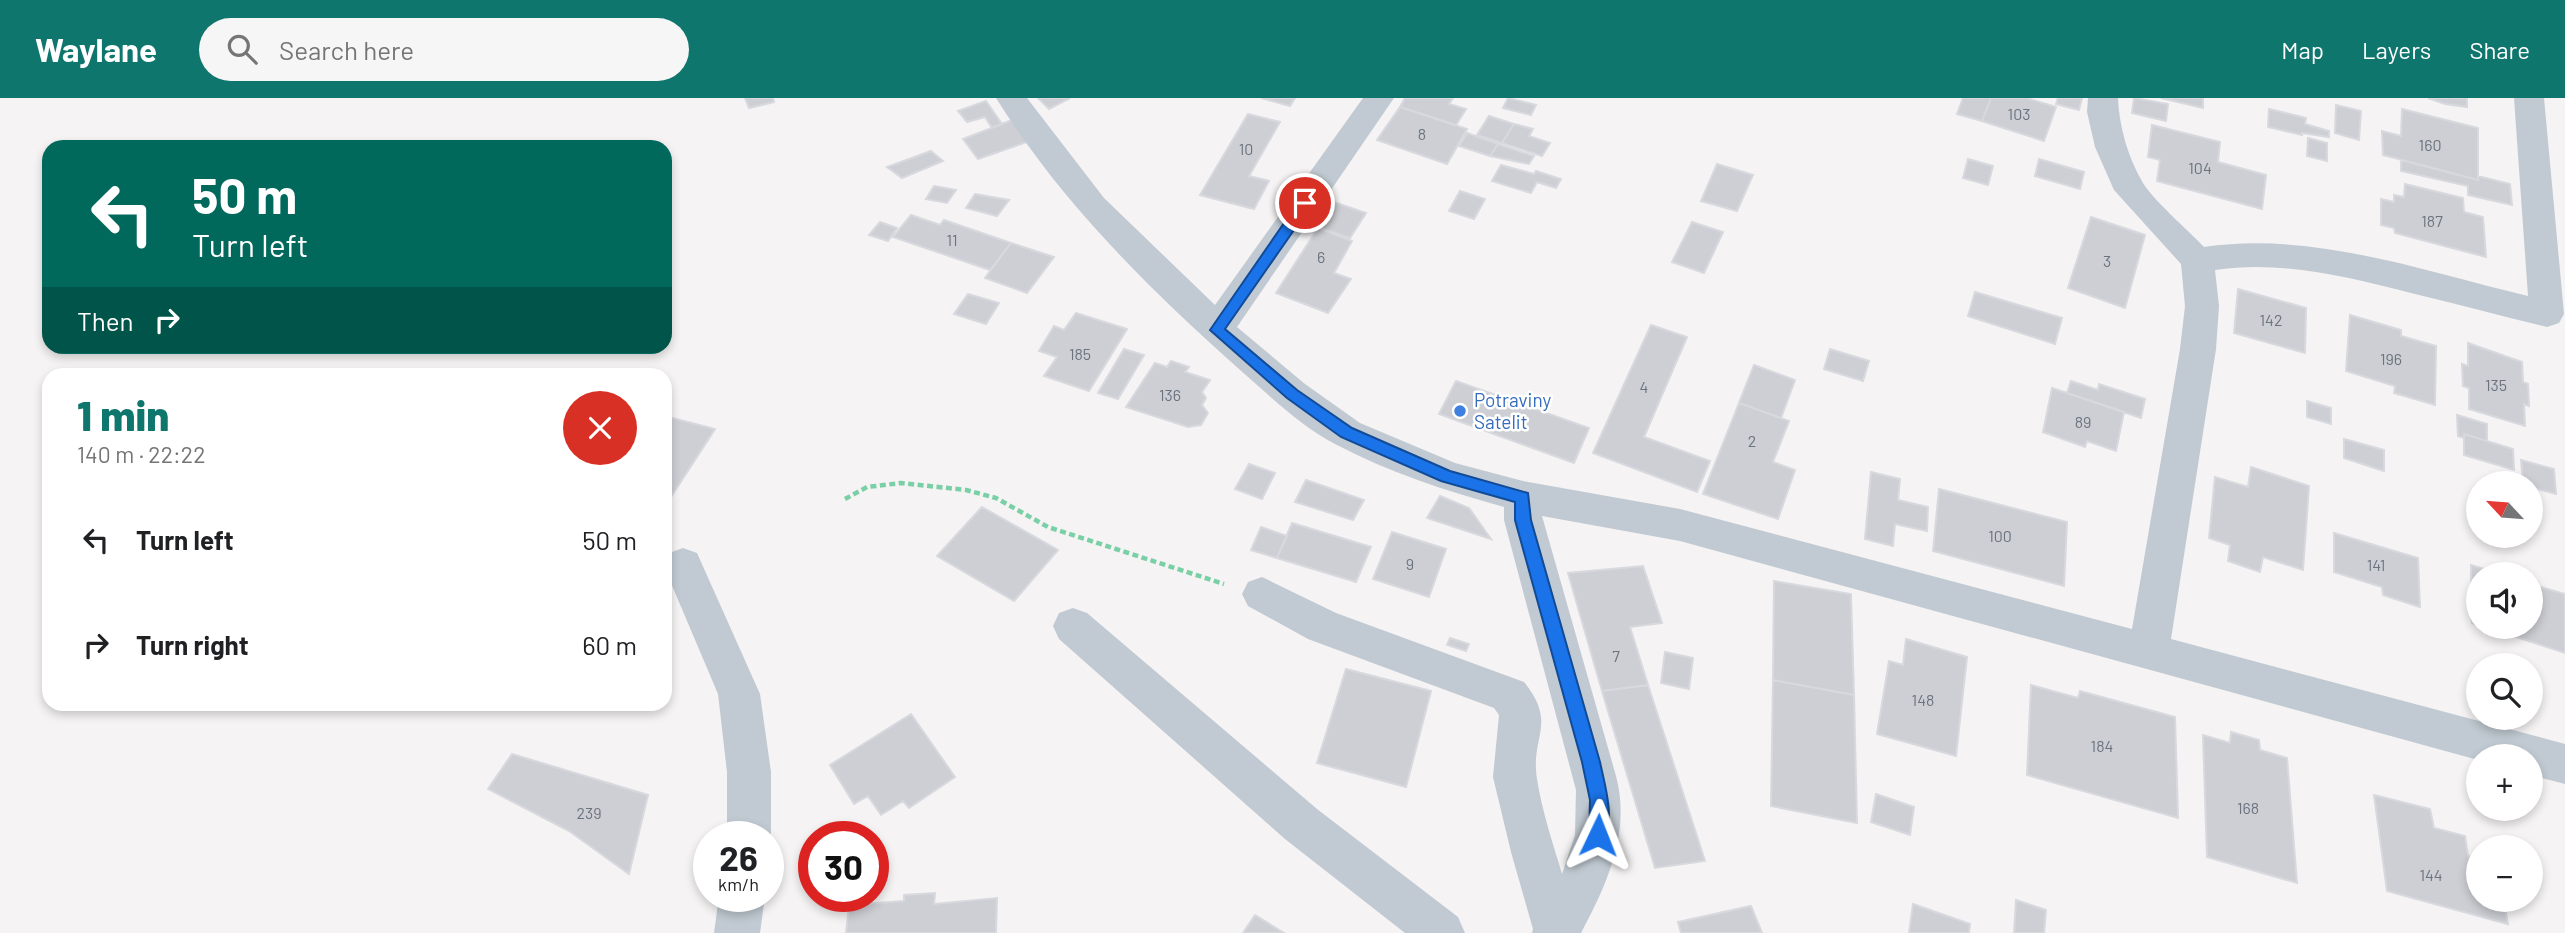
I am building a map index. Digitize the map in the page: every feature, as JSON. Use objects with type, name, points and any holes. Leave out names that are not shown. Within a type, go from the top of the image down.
[{"type":"street","points":[[1011,98],[1092,206],[1217,330],[1292,394],[1347,433],[1447,476],[1523,497],[1680,525],[2565,764]]},
{"type":"street","points":[[1217,330],[1379,98]]},
{"type":"street","points":[[2103,98],[2103,112],[2111,147],[2130,190],[2197,260],[2202,306],[2198,349],[2149,652]]},
{"type":"street","points":[[2197,260],[2228,254],[2291,254],[2349,265],[2556,317],[2529,98]]},
{"type":"street","points":[[1523,497],[1523,520],[1591,762],[1599,800],[1598,835],[1589,869],[1556,932]]},
{"type":"street","points":[[682,565],[739,694],[749,772],[748,821]]},
{"type":"street","points":[[1262,594],[1322,626],[1509,695],[1521,710],[1515,777],[1556,932]]},
{"type":"street","points":[[1073,626],[1301,824],[1442,933]]},
{"type":"street","points":[[737,933],[740,912]]},
{"type":"path","points":[[845,499],[867,487],[901,483],[966,490],[996,498],[1048,527],[1103,547],[1262,594]]},
{"type":"building","points":[[745,98],[773,98],[774,102],[749,108]]},
{"type":"building","points":[[1038,98],[1070,98],[1049,109]]},
{"type":"building","points":[[1261,98],[1295,98],[1290,106]]},
{"type":"building","points":[[1405,98],[1453,98],[1449,104],[1466,109],[1456,125],[1400,107]]},
{"type":"building","points":[[1508,98],[1536,105],[1531,115],[1503,108]]},
{"type":"building","points":[[1963,98],[1991,98],[1982,121],[1957,114]]},
{"type":"building","points":[[1991,98],[2026,98],[2056,107],[2044,141],[1982,121]]},
{"type":"building","points":[[2058,98],[2082,98],[2079,110],[2056,104]]},
{"type":"building","points":[[2134,98],[2168,104],[2166,121],[2132,113]]},
{"type":"building","points":[[2161,98],[2203,98],[2203,108]]},
{"type":"building","points":[[2428,98],[2467,98],[2467,107],[2445,104]]},
{"type":"building","points":[[986,101],[1002,124],[992,128],[985,117],[967,122],[958,111]]},
{"type":"building","points":[[2336,105],[2361,111],[2359,140],[2335,133]]},
{"type":"building","points":[[1400,107],[1467,129],[1447,164],[1377,140]]},
{"type":"building","points":[[2269,109],[2306,118],[2305,124],[2329,131],[2329,137],[2302,135],[2268,127]]},
{"type":"building","points":[[2402,109],[2478,128],[2478,180],[2383,155],[2382,131],[2401,136]]},
{"type":"building","points":[[1248,114],[1280,122],[1249,176],[1269,181],[1254,209],[1200,195]]},
{"type":"building","points":[[1489,116],[1514,124],[1502,143],[1477,135]]},
{"type":"building","points":[[1012,120],[1027,142],[978,159],[963,139]]},
{"type":"building","points":[[1514,124],[1533,129],[1529,136],[1550,143],[1542,156],[1502,143]]},
{"type":"building","points":[[2152,125],[2220,142],[2218,162],[2266,175],[2262,209],[2157,181],[2160,160],[2148,157]]},
{"type":"building","points":[[1467,133],[1498,144],[1490,156],[1459,146]]},
{"type":"building","points":[[2308,138],[2327,143],[2327,161],[2307,156]]},
{"type":"building","points":[[1498,144],[1534,156],[1529,164],[1490,156]]},
{"type":"building","points":[[931,151],[943,161],[902,178],[887,167]]},
{"type":"building","points":[[1968,159],[1993,166],[1988,185],[1963,178]]},
{"type":"building","points":[[2039,159],[2084,172],[2080,189],[2035,176]]},
{"type":"building","points":[[2401,160],[2478,180],[2478,176],[2510,184],[2512,205],[2468,195],[2468,186],[2401,171]]},
{"type":"building","points":[[1717,164],[1753,175],[1737,211],[1701,201]]},
{"type":"building","points":[[1501,165],[1534,174],[1536,171],[1561,179],[1556,188],[1537,182],[1531,193],[1492,181]]},
{"type":"building","points":[[2405,184],[2463,198],[2464,212],[2483,217],[2486,257],[2395,233],[2394,228],[2381,225],[2381,199],[2394,202],[2394,195],[2404,197]]},
{"type":"building","points":[[934,186],[956,190],[947,203],[926,199]]},
{"type":"building","points":[[1460,191],[1485,199],[1474,219],[1449,211]]},
{"type":"building","points":[[975,194],[1009,200],[997,216],[966,208]]},
{"type":"building","points":[[1328,200],[1366,213],[1350,238],[1312,225]]},
{"type":"building","points":[[911,215],[940,225],[944,220],[1011,243],[990,270],[893,237]]},
{"type":"building","points":[[2091,217],[2145,235],[2125,308],[2068,288]]},
{"type":"building","points":[[880,222],[897,228],[888,241],[869,235]]},
{"type":"building","points":[[1692,222],[1723,232],[1704,273],[1672,262]]},
{"type":"building","points":[[1318,228],[1352,241],[1334,273],[1351,279],[1328,313],[1276,293]]},
{"type":"building","points":[[1011,243],[1054,257],[1027,293],[985,278]]},
{"type":"building","points":[[2238,289],[2306,308],[2305,353],[2234,333]]},
{"type":"building","points":[[1975,292],[2062,318],[2055,344],[1968,316]]},
{"type":"building","points":[[968,294],[999,303],[986,324],[954,314]]},
{"type":"building","points":[[1076,313],[1127,329],[1089,391],[1044,376],[1057,357],[1039,351],[1054,326],[1064,330]]},
{"type":"building","points":[[2350,315],[2401,330],[2401,336],[2436,346],[2435,405],[2394,393],[2395,386],[2346,371]]},
{"type":"building","points":[[1651,325],[1687,337],[1644,437],[1710,461],[1697,492],[1593,453]]},
{"type":"building","points":[[2468,343],[2522,362],[2523,382],[2528,384],[2529,406],[2524,404],[2525,426],[2469,409],[2469,388],[2463,386],[2462,364],[2468,366]]},
{"type":"building","points":[[1124,349],[1144,355],[1118,399],[1098,393]]},
{"type":"building","points":[[1830,349],[1869,361],[1863,381],[1824,369]]},
{"type":"building","points":[[1171,361],[1189,367],[1185,372],[1210,380],[1202,392],[1206,398],[1202,405],[1208,413],[1201,425],[1188,427],[1126,407],[1155,363],[1167,367]]},
{"type":"building","points":[[1754,365],[1795,380],[1781,418],[1739,403]]},
{"type":"building","points":[[1456,381],[1589,428],[1574,463],[1439,414]]},
{"type":"building","points":[[2071,381],[2098,390],[2099,384],[2145,399],[2141,418],[2067,393]]},
{"type":"building","points":[[2052,388],[2124,412],[2116,451],[2087,441],[2085,447],[2043,432]]},
{"type":"building","points":[[2307,401],[2331,408],[2331,424],[2307,417]]},
{"type":"building","points":[[1739,403],[1789,421],[1773,462],[1795,470],[1778,519],[1703,494]]},
{"type":"building","points":[[2457,415],[2487,424],[2487,441],[2464,434],[2464,438],[2458,436]]},
{"type":"building","points":[[672,418],[715,429],[672,495]]},
{"type":"building","points":[[2464,434],[2513,449],[2514,470],[2464,455]]},
{"type":"building","points":[[2344,439],[2384,450],[2384,471],[2344,458]]},
{"type":"building","points":[[2521,460],[2554,469],[2556,494],[2543,490],[2543,471],[2522,471]]},
{"type":"building","points":[[1249,464],[1275,473],[1262,499],[1235,489]]},
{"type":"building","points":[[2251,467],[2309,486],[2303,570],[2263,557],[2260,572],[2228,561],[2230,545],[2209,538],[2215,477],[2248,487]]},
{"type":"building","points":[[1871,472],[1900,479],[1898,500],[1928,507],[1927,531],[1895,524],[1893,546],[1865,539]]},
{"type":"building","points":[[1306,480],[1364,500],[1353,520],[1295,502]]},
{"type":"building","points":[[1939,489],[2067,522],[2064,586],[1933,551]]},
{"type":"building","points":[[1440,496],[1469,508],[1491,539],[1427,518]]},
{"type":"building","points":[[982,507],[1058,550],[1014,601],[937,556]]},
{"type":"building","points":[[1292,523],[1371,547],[1356,582],[1277,558]]},
{"type":"building","points":[[1261,527],[1287,536],[1277,558],[1251,550]]},
{"type":"building","points":[[1392,532],[1446,549],[1429,597],[1373,579]]},
{"type":"building","points":[[2334,533],[2418,558],[2420,607],[2383,595],[2382,587],[2334,572]]},
{"type":"building","points":[[1643,566],[1662,623],[1630,627],[1648,685],[1602,691],[1568,573]]},
{"type":"building","points":[[1774,581],[1851,594],[1854,695],[1773,680]]},
{"type":"building","points":[[2543,588],[2565,594],[2565,653],[2522,639],[2543,639]]},
{"type":"building","points":[[1450,638],[1469,644],[1466,651],[1447,645]]},
{"type":"building","points":[[1906,639],[1967,657],[1956,756],[1877,734],[1889,661],[1903,665]]},
{"type":"building","points":[[1665,652],[1693,658],[1689,689],[1661,683]]},
{"type":"building","points":[[1346,669],[1431,691],[1406,787],[1317,763]]},
{"type":"building","points":[[1773,680],[1854,695],[1857,823],[1771,806]]},
{"type":"building","points":[[1648,685],[1705,861],[1655,868],[1602,691]]},
{"type":"building","points":[[2031,685],[2078,698],[2080,691],[2175,717],[2178,818],[2027,775]]},
{"type":"building","points":[[911,714],[955,777],[909,808],[903,801],[881,815],[868,796],[854,804],[830,765]]},
{"type":"building","points":[[2231,732],[2259,740],[2260,750],[2287,758],[2297,883],[2207,857],[2203,735],[2230,743]]},
{"type":"building","points":[[512,754],[648,795],[629,874],[569,831],[488,789]]},
{"type":"building","points":[[1876,794],[1914,807],[1910,835],[1871,822]]},
{"type":"building","points":[[2374,795],[2430,809],[2434,828],[2465,836],[2466,912],[2506,912],[2508,924],[2387,891]]},
{"type":"building","points":[[935,893],[934,904],[997,898],[996,933],[846,933],[848,912],[889,912],[889,902],[904,901],[904,895]]},
{"type":"building","points":[[2016,900],[2046,910],[2044,933],[2014,933]]},
{"type":"building","points":[[1913,904],[1970,924],[1969,933],[1909,933]]},
{"type":"building","points":[[1751,906],[1762,933],[1681,933],[1678,922]]},
{"type":"building","points":[[1255,915],[1284,933],[1243,933]]},
{"type":"place","name":"Potraviny Satelit","points":[[1460,411]]},
{"type":"route","points":[[1305,203],[1217,330],[1292,394],[1347,433],[1447,476],[1523,497],[1523,520],[1591,762],[1599,800],[1598,835]]}]
